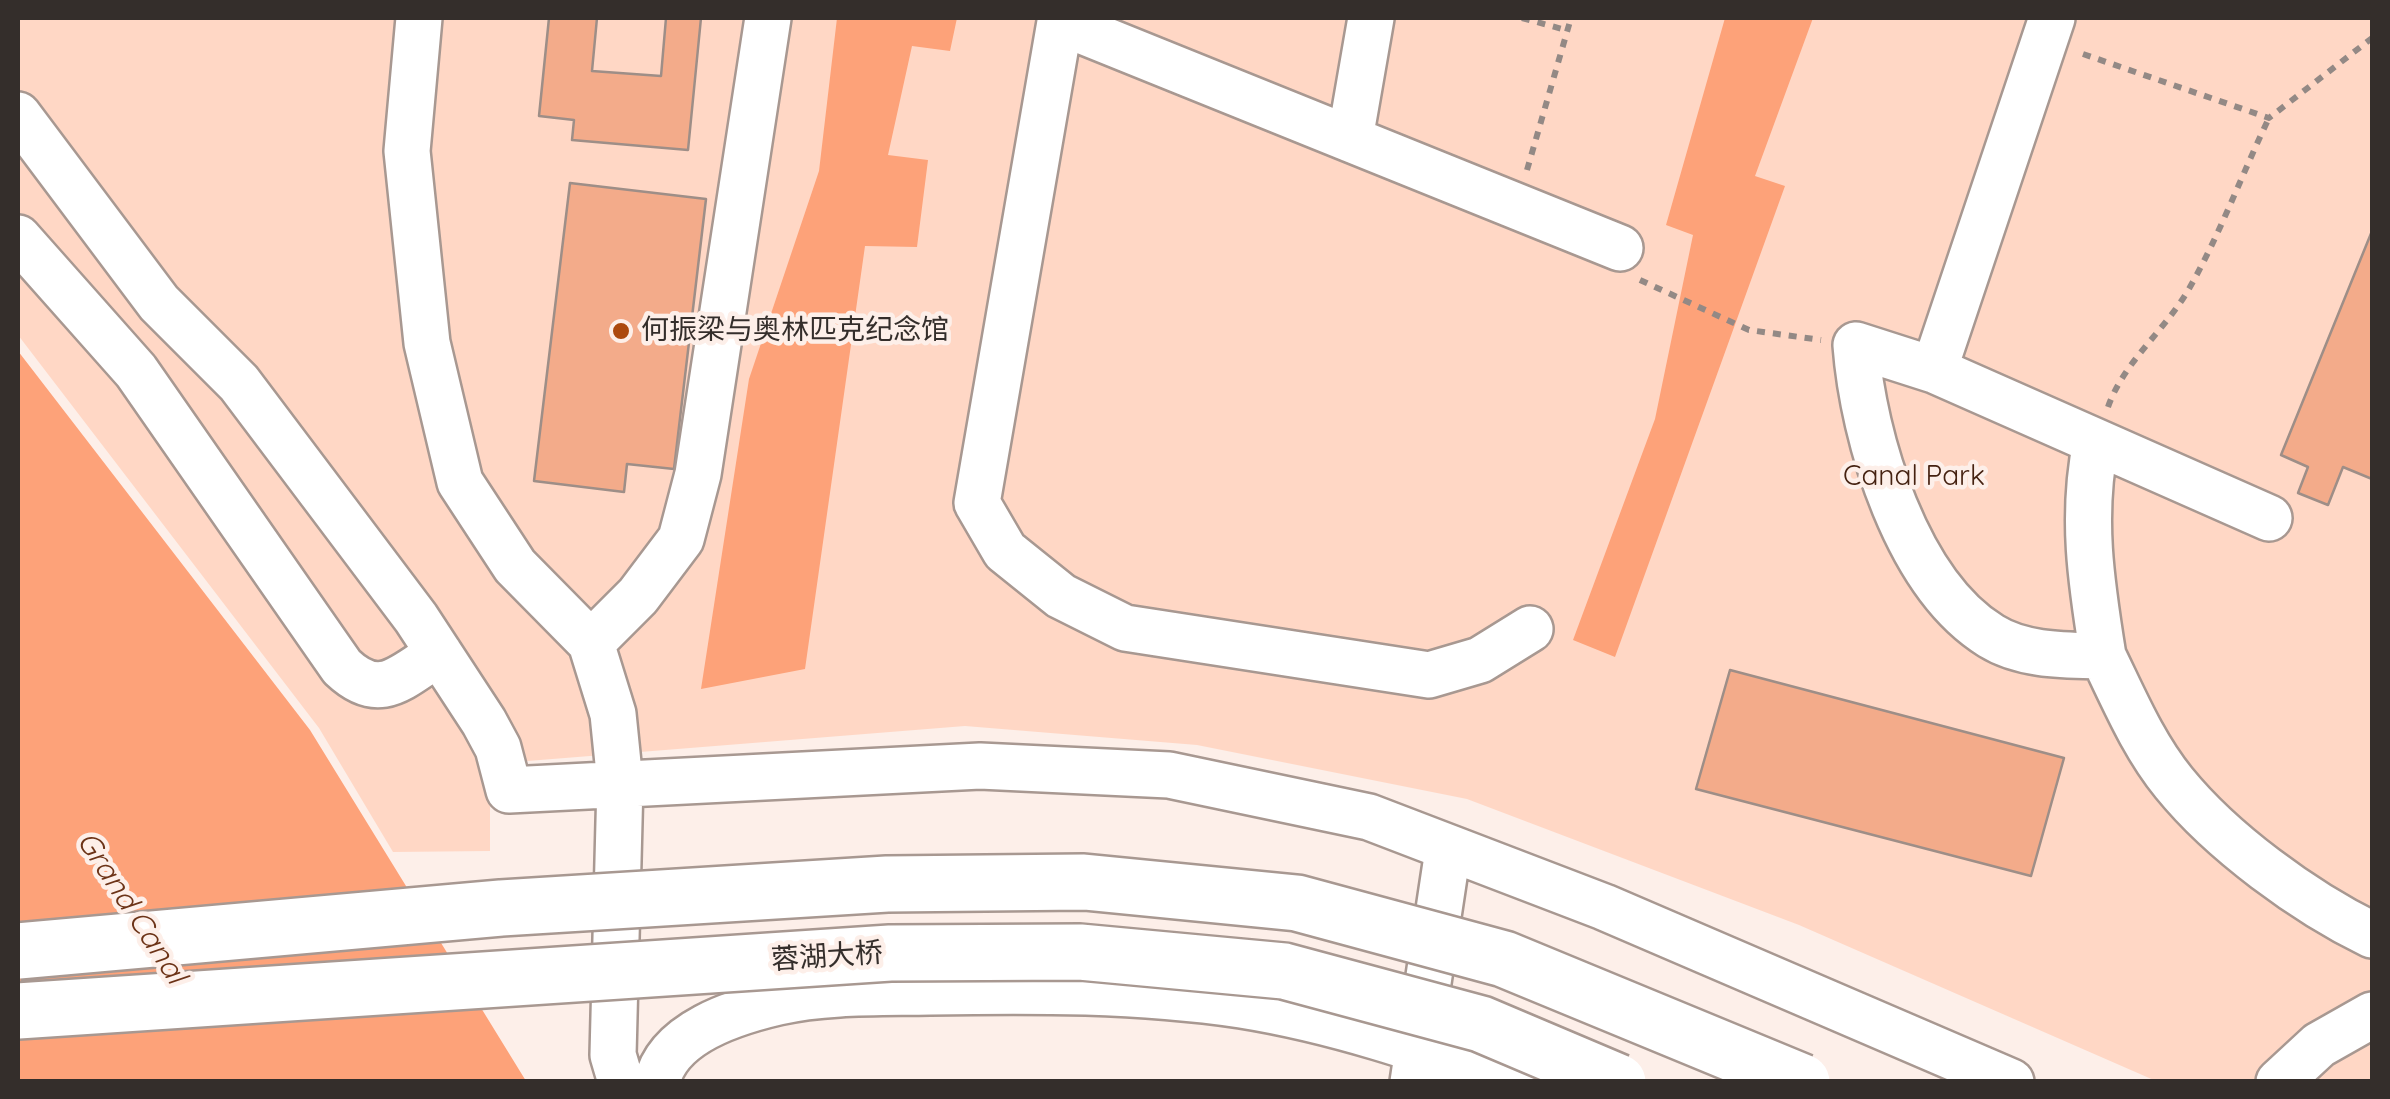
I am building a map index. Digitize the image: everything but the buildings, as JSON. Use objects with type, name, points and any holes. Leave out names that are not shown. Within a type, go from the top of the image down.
[{"type":"main road","points":[[18,951],[598,902],[887,884],[1084,882],[1297,903],[1504,959],[1802,1082]]},
{"type":"main road","name":"蓉湖大桥","points":[[18,1011],[890,953],[1080,952],[1284,971],[1481,1024],[1618,1082]]},
{"type":"street","points":[[419,18],[407,151],[427,343],[460,482],[515,566],[590,643],[613,714],[620,783],[613,1055],[621,1082]]},
{"type":"street","points":[[590,643],[638,596],[680,539],[698,474],[768,18]]},
{"type":"street","points":[[1350,138],[1371,18]]},
{"type":"street","points":[[1530,630],[1480,660],[1429,676],[1125,628],[1061,596],[1005,551],[977,503],[1060,22],[1517,206],[1631,266]]},
{"type":"street","points":[[1934,370],[2048,29]]},
{"type":"street","points":[[18,115],[159,303],[239,382],[439,653],[498,748],[510,790],[980,766],[1170,775],[1368,817],[1604,907],[2012,1082]]},
{"type":"street","points":[[18,238],[136,371],[342,666],[361,684],[382,686],[439,653]]},
{"type":"street","points":[[2103,656],[2048,655],[1994,638],[1950,606],[1922,562],[1882,468],[1860,390],[1856,345],[1934,370],[2270,518]]},
{"type":"street","points":[[2096,442],[2086,492],[2088,560],[2103,656],[2136,724],[2173,782],[2213,824],[2323,912],[2372,935]]},
{"type":"street","points":[[1416,1064],[1448,850]]},
{"type":"street","points":[[657,1082],[687,1038],[720,1019],[782,1001],[886,993],[1092,990],[1242,1006],[1416,1064],[1512,1082]]},
{"type":"street","points":[[2279,1082],[2319,1046],[2372,1014]]},
{"type":"path","points":[[1522,18],[1566,30]]},
{"type":"path","points":[[1517,206],[1571,18]]},
{"type":"path","points":[[2048,29],[2268,118]]},
{"type":"path","points":[[2096,442],[2118,380],[2160,333],[2191,286],[2268,118],[2372,38]]},
{"type":"path","points":[[1631,266],[1750,330],[1856,345]]},
{"type":"green space","name":"Canal Park","points":[[18,18],[2372,18],[2372,1081],[2156,1081],[1799,925],[1467,799],[1197,745],[965,726],[490,764],[490,851],[393,852],[319,728],[18,335]]},
{"type":"water","points":[[837,18],[957,18],[950,51],[912,46],[888,155],[928,160],[917,247],[865,246],[805,669],[701,689],[749,379],[819,171]]},
{"type":"water","points":[[1725,18],[1813,18],[1755,176],[1785,186],[1615,657],[1573,640],[1655,419],[1693,235],[1666,225]]},
{"type":"water","name":"Grand Canal","points":[[18,351],[310,730],[526,1081],[18,1081]]},
{"type":"place","name":"何振梁与奥林匹克纪念馆","points":[[621,331]]}]
